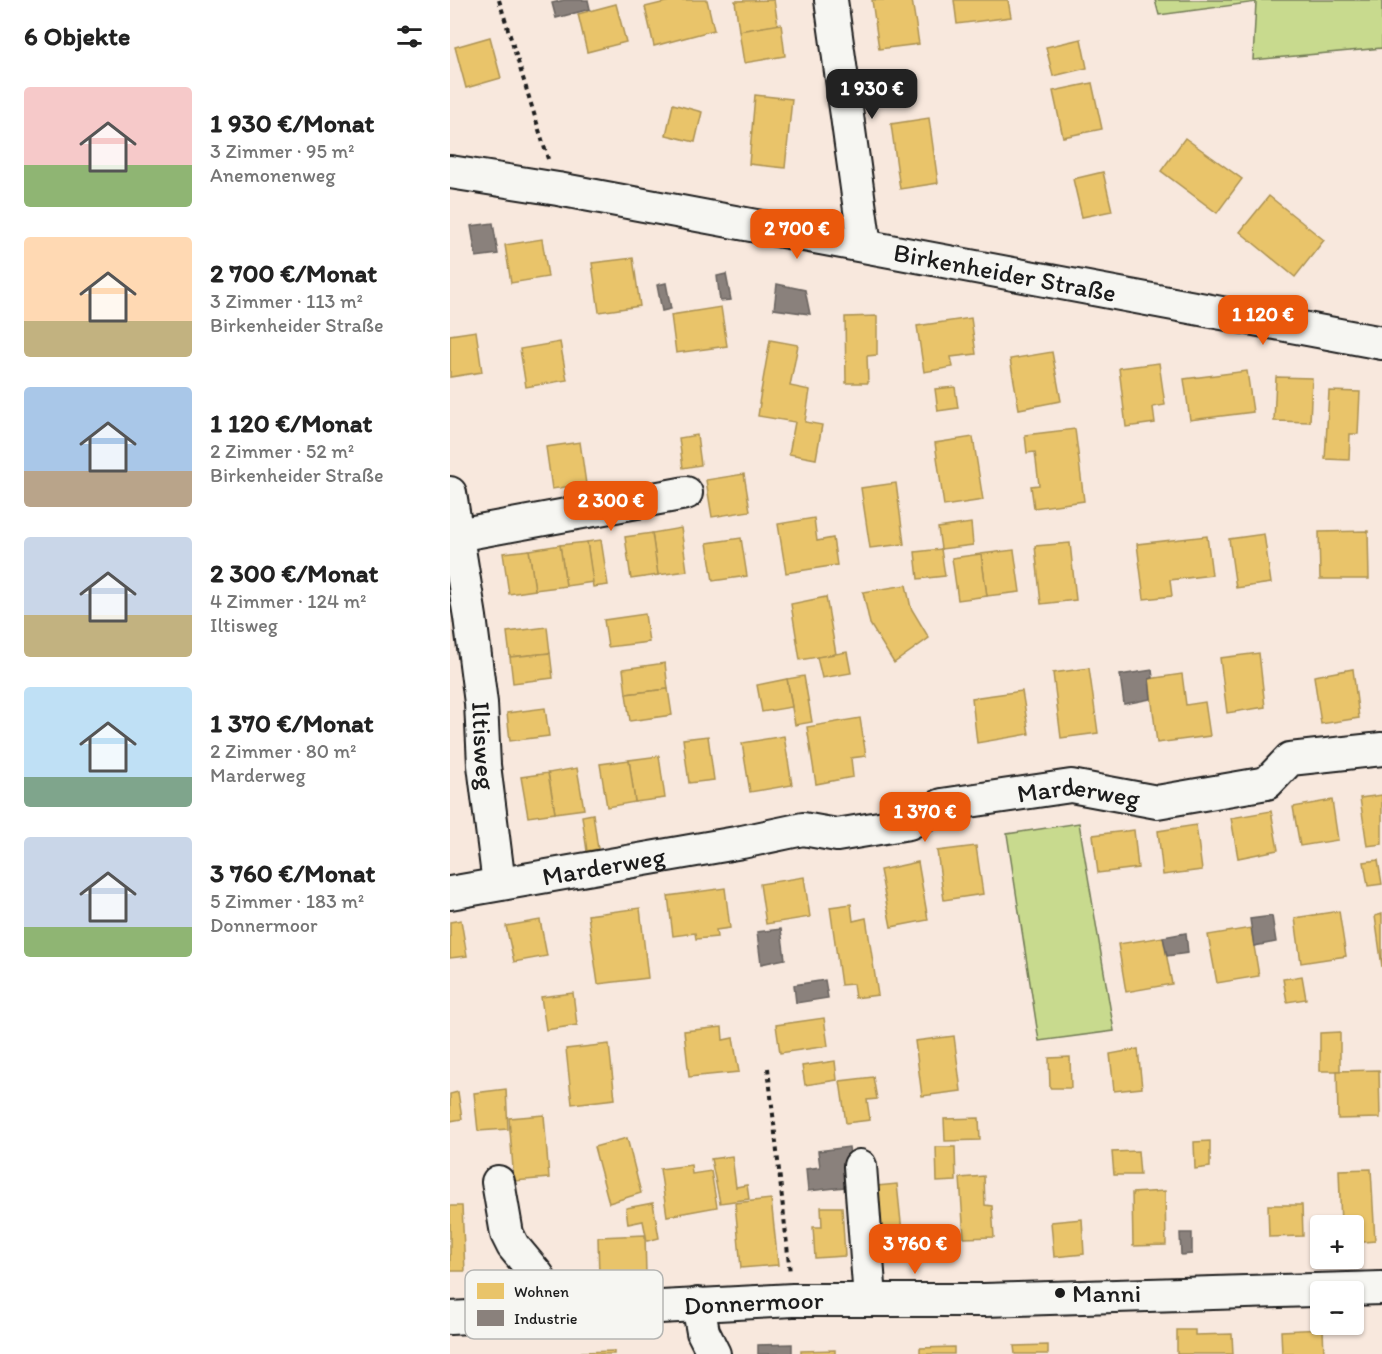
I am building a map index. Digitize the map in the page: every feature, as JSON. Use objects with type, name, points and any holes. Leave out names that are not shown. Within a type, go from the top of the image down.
[{"type":"street","points":[[831,0],[865,246]]},
{"type":"street","name":"Birkenheider Straße","points":[[450,172],[558,189],[1382,343]]},
{"type":"street","points":[[457,535],[686,493]]},
{"type":"street","name":"Iltisweg","points":[[450,494],[481,703],[484,765],[499,884]]},
{"type":"street","name":"Marderweg","points":[[450,893],[742,842],[803,829],[837,835],[909,823],[942,805],[1071,786],[1157,802],[1267,783],[1290,759],[1382,749]]},
{"type":"street","points":[[860,1166],[870,1299]]},
{"type":"street","points":[[498,1182],[507,1234],[513,1246],[533,1270]]},
{"type":"street","name":"Donnermoor","points":[[663,1306],[793,1300],[984,1300],[1382,1288]]},
{"type":"street","points":[[698,1304],[703,1332],[714,1354]]},
{"type":"street","name":"Donnermoor","points":[[450,1318],[465,1317]]},
{"type":"path","points":[[499,0],[548,159]]},
{"type":"path","points":[[768,1068],[793,1300]]},
{"type":"green space","points":[[1155,0],[1382,0],[1382,48],[1253,60],[1256,2],[1159,15]]},
{"type":"green space","points":[[1079,823],[1114,1031],[1039,1041],[1007,834]]},
{"type":"building: Wohnen","points":[[674,0],[707,0],[714,30],[654,46],[645,7]]},
{"type":"building: Wohnen","points":[[774,0],[778,25],[739,31],[735,1]]},
{"type":"building: Wohnen","points":[[872,0],[912,0],[919,44],[879,49]]},
{"type":"building: Wohnen","points":[[954,0],[1008,0],[1011,17],[957,24]]},
{"type":"building: Wohnen","points":[[616,4],[626,42],[587,52],[578,14]]},
{"type":"building: Wohnen","points":[[781,24],[785,56],[744,63],[739,31]]},
{"type":"building: Wohnen","points":[[490,37],[501,78],[466,88],[455,47]]},
{"type":"building: Wohnen","points":[[1081,39],[1087,68],[1053,76],[1046,47]]},
{"type":"building: Wohnen","points":[[1092,83],[1102,129],[1063,137],[1053,91]]},
{"type":"building: Wohnen","points":[[755,95],[792,99],[785,168],[749,164]]},
{"type":"building: Wohnen","points":[[673,104],[702,112],[695,142],[666,135]]},
{"type":"building: Wohnen","points":[[929,118],[938,183],[900,189],[891,124]]},
{"type":"building: Wohnen","points":[[1185,138],[1242,179],[1217,213],[1161,171]]},
{"type":"building: Wohnen","points":[[1103,172],[1112,211],[1082,217],[1073,179]]},
{"type":"building: Wohnen","points":[[1269,196],[1324,240],[1295,277],[1240,232]]},
{"type":"building: Wohnen","points":[[542,239],[548,277],[511,283],[505,245]]},
{"type":"building: Wohnen","points":[[633,258],[640,306],[599,312],[592,263]]},
{"type":"building: Wohnen","points":[[721,307],[727,346],[676,353],[671,315]]},
{"type":"building: Wohnen","points":[[877,316],[877,355],[867,356],[868,383],[846,383],[845,317]]},
{"type":"building: Wohnen","points":[[971,318],[976,354],[951,357],[953,367],[924,372],[917,326]]},
{"type":"building: Wohnen","points":[[476,331],[482,372],[450,377],[450,335]]},
{"type":"building: Wohnen","points":[[770,340],[798,345],[790,386],[810,390],[805,422],[822,425],[816,459],[789,454],[795,422],[758,416]]},
{"type":"building: Wohnen","points":[[560,342],[567,380],[526,387],[520,349]]},
{"type":"building: Wohnen","points":[[1052,352],[1061,401],[1019,409],[1010,359]]},
{"type":"building: Wohnen","points":[[1159,363],[1165,405],[1153,407],[1155,423],[1126,427],[1119,368]]},
{"type":"building: Wohnen","points":[[1247,371],[1253,412],[1190,420],[1184,379]]},
{"type":"building: Wohnen","points":[[1276,377],[1312,378],[1310,422],[1274,421]]},
{"type":"building: Wohnen","points":[[955,387],[958,408],[938,411],[935,389]]},
{"type":"building: Wohnen","points":[[1329,391],[1360,392],[1358,434],[1350,434],[1349,460],[1325,459]]},
{"type":"building: Wohnen","points":[[1075,429],[1084,501],[1034,508],[1031,486],[1039,485],[1035,452],[1027,453],[1025,435]]},
{"type":"building: Wohnen","points":[[697,435],[701,465],[683,468],[679,438]]},
{"type":"building: Wohnen","points":[[973,437],[983,500],[944,506],[935,443]]},
{"type":"building: Wohnen","points":[[580,442],[586,484],[552,489],[546,447]]},
{"type":"building: Wohnen","points":[[744,474],[750,511],[712,517],[706,480]]},
{"type":"building: Wohnen","points":[[896,483],[904,544],[870,548],[861,488]]},
{"type":"building: Wohnen","points":[[814,518],[817,541],[833,538],[837,565],[786,573],[778,524]]},
{"type":"building: Wohnen","points":[[971,523],[973,545],[941,549],[938,528]]},
{"type":"building: Wohnen","points":[[681,528],[687,571],[658,575],[652,533]]},
{"type":"building: Wohnen","points":[[1368,531],[1369,579],[1320,579],[1319,532]]},
{"type":"building: Wohnen","points":[[652,533],[658,575],[631,579],[625,537]]},
{"type":"building: Wohnen","points":[[1264,534],[1271,583],[1236,588],[1229,539]]},
{"type":"building: Wohnen","points":[[1207,536],[1212,575],[1170,580],[1172,596],[1144,599],[1137,544]]},
{"type":"building: Wohnen","points":[[741,538],[747,576],[713,581],[707,543]]},
{"type":"building: Wohnen","points":[[601,540],[608,585],[593,587],[587,542]]},
{"type":"building: Wohnen","points":[[587,542],[593,582],[566,586],[560,545]]},
{"type":"building: Wohnen","points":[[1070,543],[1076,600],[1041,604],[1035,546]]},
{"type":"building: Wohnen","points":[[560,545],[566,586],[535,590],[529,550]]},
{"type":"building: Wohnen","points":[[941,549],[945,576],[918,579],[915,552]]},
{"type":"building: Wohnen","points":[[529,550],[535,590],[509,594],[503,553]]},
{"type":"building: Wohnen","points":[[1014,550],[1020,592],[987,596],[981,554]]},
{"type":"building: Wohnen","points":[[981,554],[987,596],[958,600],[952,558]]},
{"type":"building: Wohnen","points":[[906,585],[911,608],[929,638],[894,663],[870,624],[863,592]]},
{"type":"building: Wohnen","points":[[826,597],[836,654],[800,660],[791,604]]},
{"type":"building: Wohnen","points":[[645,614],[649,642],[608,647],[604,620]]},
{"type":"building: Wohnen","points":[[547,627],[550,653],[510,657],[507,632]]},
{"type":"building: Wohnen","points":[[847,652],[851,673],[822,678],[817,657]]},
{"type":"building: Wohnen","points":[[550,653],[553,678],[513,683],[510,657]]},
{"type":"building: Wohnen","points":[[1259,653],[1265,707],[1227,713],[1220,658]]},
{"type":"building: Wohnen","points":[[665,663],[668,689],[626,694],[623,669]]},
{"type":"building: Wohnen","points":[[1089,668],[1098,733],[1061,738],[1053,673]]},
{"type":"building: Wohnen","points":[[1353,669],[1359,718],[1321,724],[1314,676]]},
{"type":"building: Wohnen","points":[[1182,674],[1186,705],[1205,702],[1210,736],[1157,743],[1149,679]]},
{"type":"building: Wohnen","points":[[804,676],[812,722],[795,725],[787,679]]},
{"type":"building: Wohnen","points":[[787,679],[792,707],[762,712],[757,685]]},
{"type":"building: Wohnen","points":[[668,689],[672,715],[630,721],[626,694]]},
{"type":"building: Wohnen","points":[[1022,691],[1029,734],[977,743],[972,698]]},
{"type":"building: Wohnen","points":[[545,708],[549,736],[510,741],[507,713]]},
{"type":"building: Wohnen","points":[[860,718],[866,756],[851,758],[853,777],[816,784],[807,727]]},
{"type":"building: Wohnen","points":[[708,736],[714,780],[689,783],[683,739]]},
{"type":"building: Wohnen","points":[[784,736],[792,785],[750,792],[742,743]]},
{"type":"building: Wohnen","points":[[659,756],[665,798],[635,802],[629,760]]},
{"type":"building: Wohnen","points":[[629,760],[635,802],[607,807],[600,764]]},
{"type":"building: Wohnen","points":[[577,768],[584,809],[555,813],[548,773]]},
{"type":"building: Wohnen","points":[[548,773],[555,813],[528,817],[521,777]]},
{"type":"building: Wohnen","points":[[1382,795],[1382,844],[1367,846],[1360,798]]},
{"type":"building: Wohnen","points":[[1332,800],[1338,840],[1300,846],[1293,807]]},
{"type":"building: Wohnen","points":[[1271,811],[1278,850],[1238,858],[1231,818]]},
{"type":"building: Wohnen","points":[[593,814],[598,849],[587,851],[582,816]]},
{"type":"building: Wohnen","points":[[1196,825],[1202,870],[1163,875],[1158,831]]},
{"type":"building: Wohnen","points":[[1134,830],[1138,868],[1098,873],[1093,835]]},
{"type":"building: Wohnen","points":[[976,846],[983,894],[944,900],[937,851]]},
{"type":"building: Wohnen","points":[[1378,860],[1382,884],[1368,886],[1364,862]]},
{"type":"building: Wohnen","points":[[918,862],[928,920],[891,927],[880,870]]},
{"type":"building: Wohnen","points":[[804,877],[810,917],[766,924],[760,884]]},
{"type":"building: Wohnen","points":[[725,888],[730,928],[716,930],[717,937],[696,939],[695,933],[673,936],[668,896]]},
{"type":"building: Wohnen","points":[[851,904],[853,921],[866,918],[878,995],[855,998],[853,984],[841,985],[830,907]]},
{"type":"building: Wohnen","points":[[640,908],[648,978],[598,984],[588,915]]},
{"type":"building: Wohnen","points":[[1339,911],[1346,956],[1301,963],[1295,918]]},
{"type":"building: Wohnen","points":[[1382,914],[1382,967],[1375,916]]},
{"type":"building: Wohnen","points":[[461,920],[467,956],[450,958],[450,922]]},
{"type":"building: Wohnen","points":[[540,920],[547,956],[514,962],[506,926]]},
{"type":"building: Wohnen","points":[[1251,928],[1259,976],[1217,983],[1208,935]]},
{"type":"building: Wohnen","points":[[1163,937],[1172,984],[1126,992],[1118,944]]},
{"type":"building: Wohnen","points":[[1302,976],[1306,999],[1287,1002],[1283,979]]},
{"type":"building: Wohnen","points":[[573,993],[577,1025],[546,1030],[541,997]]},
{"type":"building: Wohnen","points":[[824,1018],[828,1046],[780,1053],[776,1025]]},
{"type":"building: Wohnen","points":[[722,1027],[723,1040],[733,1038],[739,1072],[689,1077],[684,1031]]},
{"type":"building: Wohnen","points":[[1340,1032],[1340,1071],[1320,1071],[1320,1033]]},
{"type":"building: Wohnen","points":[[954,1036],[961,1091],[922,1096],[915,1041]]},
{"type":"building: Wohnen","points":[[609,1044],[615,1099],[572,1104],[566,1049]]},
{"type":"building: Wohnen","points":[[1138,1049],[1142,1088],[1114,1091],[1110,1054]]},
{"type":"building: Wohnen","points":[[1070,1057],[1071,1088],[1050,1088],[1049,1058]]},
{"type":"building: Wohnen","points":[[835,1061],[837,1080],[805,1085],[802,1066]]},
{"type":"building: Wohnen","points":[[1379,1070],[1380,1118],[1338,1119],[1337,1071]]},
{"type":"building: Wohnen","points":[[873,1077],[877,1099],[867,1100],[870,1120],[846,1123],[840,1081]]},
{"type":"building: Wohnen","points":[[506,1089],[508,1129],[478,1131],[474,1093]]},
{"type":"building: Wohnen","points":[[458,1092],[462,1119],[450,1121],[450,1094]]},
{"type":"building: Wohnen","points":[[544,1115],[549,1178],[514,1181],[509,1118]]},
{"type":"building: Wohnen","points":[[979,1118],[980,1140],[945,1141],[944,1119]]},
{"type":"building: Wohnen","points":[[627,1138],[641,1193],[609,1203],[594,1147]]},
{"type":"building: Wohnen","points":[[1210,1141],[1210,1167],[1195,1169],[1194,1142]]},
{"type":"building: Wohnen","points":[[936,1147],[955,1147],[956,1181],[937,1182]]},
{"type":"building: Wohnen","points":[[1138,1151],[1140,1175],[1114,1175],[1112,1152]]},
{"type":"building: Wohnen","points":[[732,1156],[736,1187],[747,1185],[749,1199],[720,1203],[711,1159]]},
{"type":"building: Wohnen","points":[[691,1165],[692,1174],[711,1171],[717,1207],[667,1216],[660,1169]]},
{"type":"building: Wohnen","points":[[1371,1169],[1375,1241],[1364,1242],[1364,1215],[1341,1215],[1339,1170]]},
{"type":"building: Wohnen","points":[[984,1176],[985,1205],[992,1206],[994,1237],[964,1238],[960,1178]]},
{"type":"building: Wohnen","points":[[897,1184],[904,1251],[872,1253],[866,1187]]},
{"type":"building: Wohnen","points":[[1165,1191],[1166,1245],[1133,1246],[1132,1193]]},
{"type":"building: Wohnen","points":[[771,1199],[778,1265],[741,1268],[735,1203]]},
{"type":"building: Wohnen","points":[[653,1203],[659,1238],[647,1241],[643,1221],[628,1224],[626,1208]]},
{"type":"building: Wohnen","points":[[1268,1205],[1302,1205],[1303,1236],[1269,1237]]},
{"type":"building: Wohnen","points":[[450,1206],[462,1206],[465,1271],[450,1271]]},
{"type":"building: Wohnen","points":[[821,1207],[842,1207],[845,1256],[815,1258],[813,1227],[822,1227]]},
{"type":"building: Wohnen","points":[[1082,1219],[1084,1254],[1054,1257],[1051,1222]]},
{"type":"building: Wohnen","points":[[645,1235],[646,1270],[599,1270],[598,1237]]},
{"type":"building: Wohnen","points":[[1177,1330],[1195,1330],[1195,1335],[1232,1334],[1233,1354],[1177,1354]]},
{"type":"building: Wohnen","points":[[1310,1330],[1310,1335],[1323,1335],[1324,1354],[1282,1354],[1281,1331]]},
{"type":"building: Wohnen","points":[[1048,1345],[1048,1354],[1015,1354],[1014,1346]]},
{"type":"building: Wohnen","points":[[954,1347],[954,1354],[920,1354],[920,1348]]},
{"type":"building: Wohnen","points":[[835,1350],[835,1354],[801,1354],[801,1351]]},
{"type":"building: Wohnen","points":[[614,1351],[614,1354],[582,1354],[582,1352]]},
{"type":"building: Industrie","points":[[564,0],[588,0],[590,9],[556,18],[552,3]]},
{"type":"building: Industrie","points":[[493,223],[498,254],[476,257],[471,226]]},
{"type":"building: Industrie","points":[[726,274],[731,300],[720,301],[717,276]]},
{"type":"building: Industrie","points":[[666,283],[671,309],[662,311],[657,285]]},
{"type":"building: Industrie","points":[[777,284],[805,290],[810,314],[774,309]]},
{"type":"building: Industrie","points":[[1152,670],[1153,678],[1149,679],[1151,699],[1124,704],[1120,675]]},
{"type":"building: Industrie","points":[[1272,916],[1276,942],[1254,946],[1250,919]]},
{"type":"building: Industrie","points":[[781,929],[785,959],[761,964],[757,932]]},
{"type":"building: Industrie","points":[[1186,933],[1188,953],[1167,956],[1163,937]]},
{"type":"building: Industrie","points":[[825,980],[828,998],[796,1003],[794,985]]},
{"type":"building: Industrie","points":[[849,1147],[854,1186],[808,1191],[806,1169],[820,1167],[818,1151]]},
{"type":"building: Industrie","points":[[1180,1233],[1192,1233],[1192,1254],[1181,1255]]},
{"type":"building: Industrie","points":[[792,1344],[792,1354],[758,1354],[758,1345]]},
{"type":"place","name":"Manni","points":[[1060,1293]]}]
